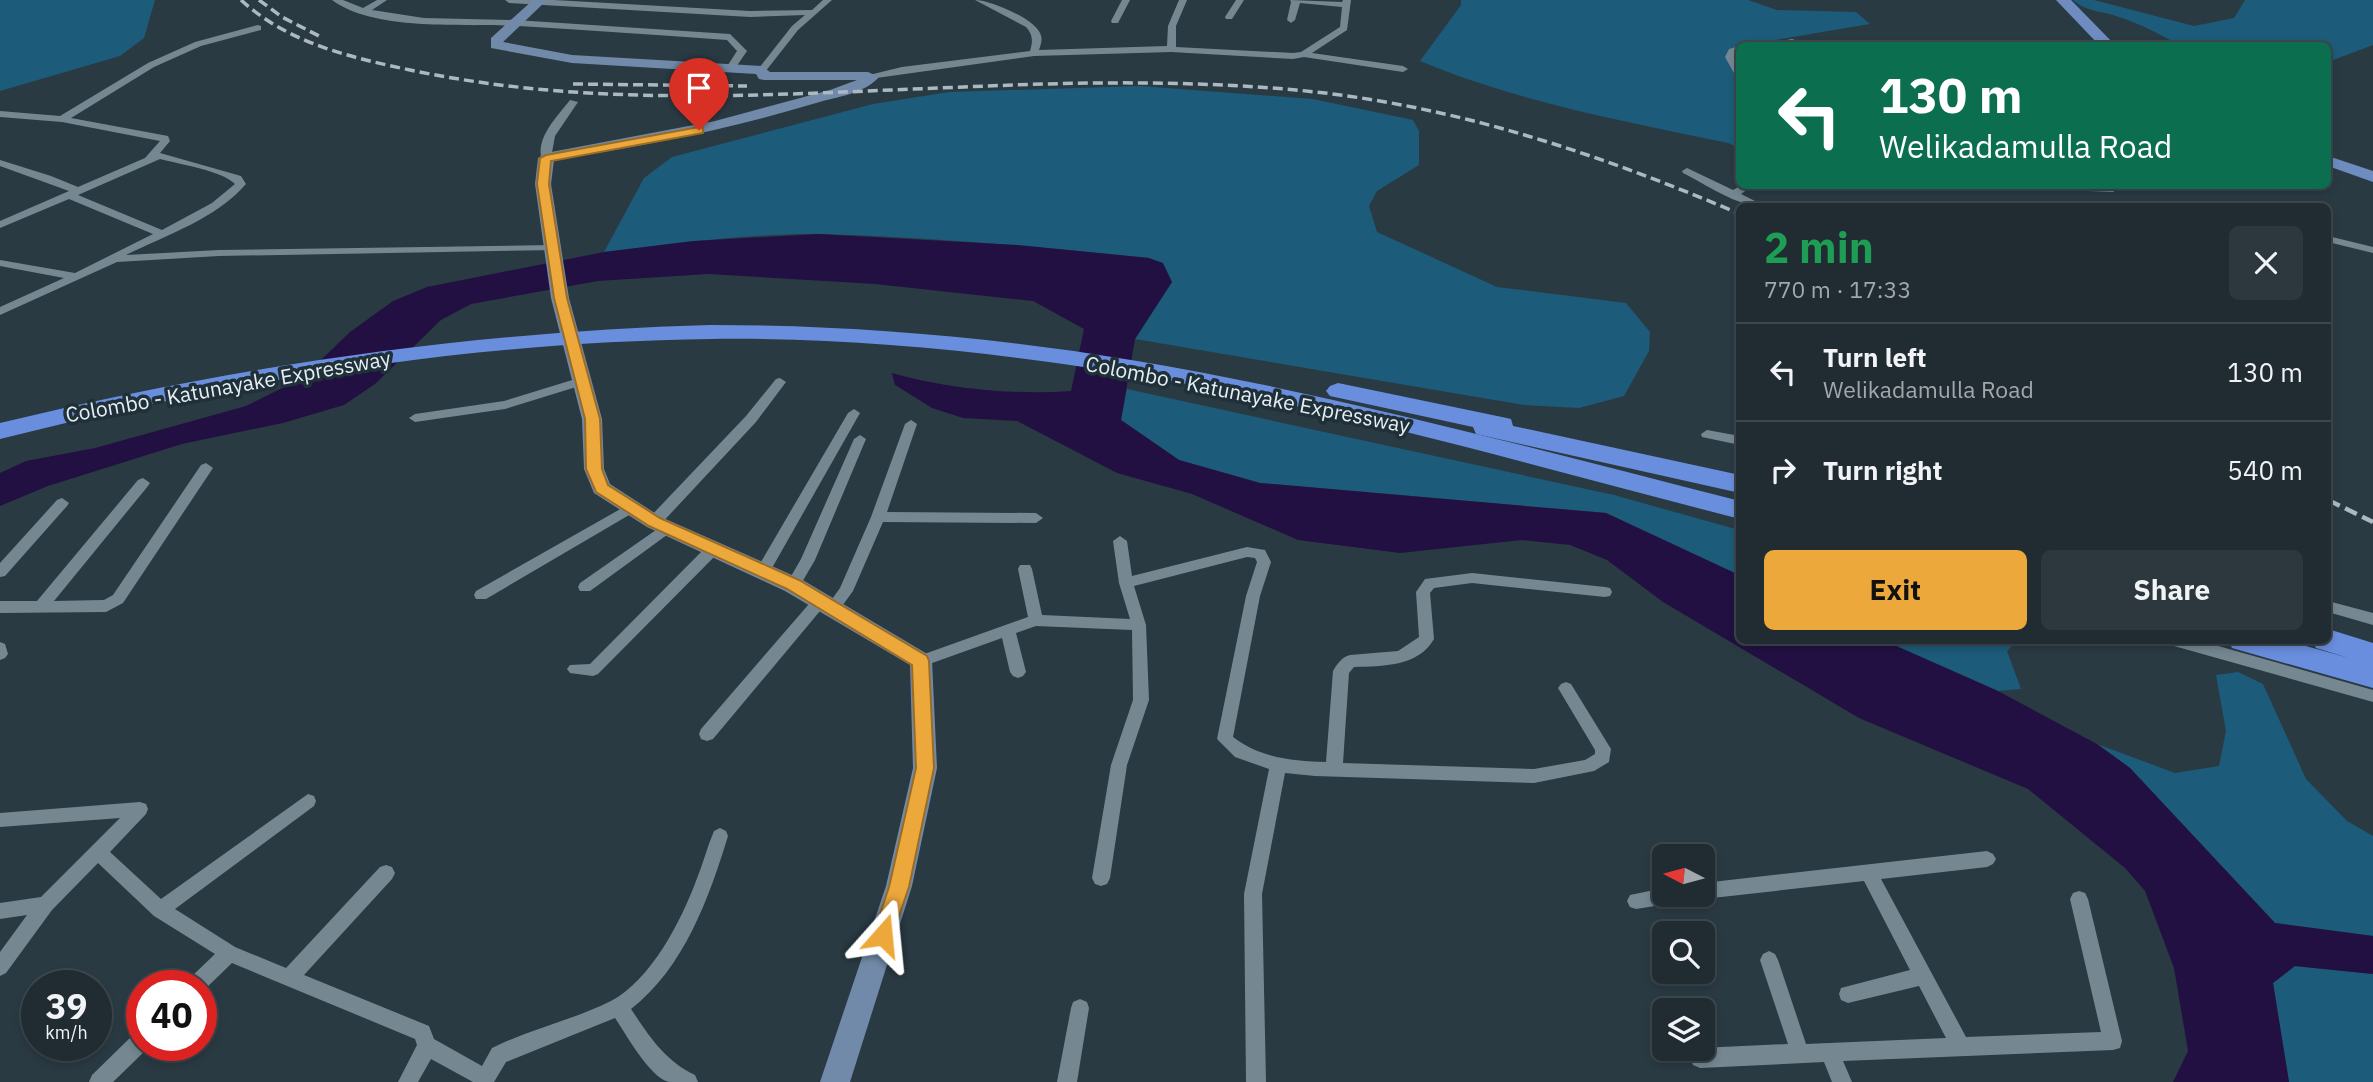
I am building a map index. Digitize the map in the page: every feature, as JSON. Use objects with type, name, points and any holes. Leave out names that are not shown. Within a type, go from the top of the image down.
[{"type":"highway","name":"Colombo - Katunayake Expressway","points":[[0,414],[160,379],[318,349],[614,321],[724,317],[818,319],[1050,344],[1149,364],[1736,509]]},
{"type":"highway","name":"Colombo - Katunayake Expressway","points":[[0,431],[69,413],[306,367],[474,346],[622,334],[715,331],[909,341],[1197,367],[1736,491]]},
{"type":"highway","points":[[1197,367],[1465,410],[1736,468]]},
{"type":"highway","points":[[1253,377],[1736,483]]},
{"type":"highway","points":[[1322,388],[1736,474]]},
{"type":"highway","points":[[2331,642],[2372,661]]},
{"type":"highway","points":[[2267,644],[2372,661]]},
{"type":"main road","points":[[2063,0],[2105,42]]},
{"type":"main road","points":[[2331,163],[2373,177]]},
{"type":"street","points":[[336,0],[362,12],[395,19],[516,23],[730,37],[742,51],[731,68]]},
{"type":"street","points":[[362,12],[383,0]]},
{"type":"street","points":[[509,0],[750,14],[816,12]]},
{"type":"street","points":[[674,8],[684,0]]},
{"type":"street","points":[[762,70],[795,28],[828,0]]},
{"type":"street","points":[[979,0],[1020,18],[1031,27],[1037,35],[1038,45],[1034,53]]},
{"type":"street","points":[[1115,21],[1126,0]]},
{"type":"street","points":[[1171,48],[1172,26],[1182,0]]},
{"type":"street","points":[[1229,17],[1240,0]]},
{"type":"street","points":[[1291,20],[1295,0],[1347,3],[1344,28],[1304,54]]},
{"type":"street","points":[[539,1],[496,41],[496,45],[572,59],[762,70]]},
{"type":"street","points":[[62,118],[151,65],[198,44],[258,28]]},
{"type":"street","points":[[546,158],[653,140],[762,116],[848,89],[872,77],[902,70],[1034,53],[1171,48],[1304,54],[1403,69]]},
{"type":"street","points":[[1736,50],[1732,51],[1730,57],[1736,68]]},
{"type":"street","points":[[762,70],[764,76],[872,77]]},
{"type":"street","points":[[573,102],[544,150],[546,158],[543,184],[560,298],[592,419],[594,469],[601,488],[660,525],[793,585],[920,661],[1035,620],[1139,625]]},
{"type":"street","points":[[0,114],[62,118],[164,138],[165,141],[150,158]]},
{"type":"street","points":[[0,225],[159,156],[237,178],[241,184],[210,209],[0,311]]},
{"type":"street","points":[[0,163],[160,233]]},
{"type":"street","points":[[1686,171],[1753,203]]},
{"type":"street","points":[[1733,194],[1741,189]]},
{"type":"street","points":[[2331,240],[2373,250]]},
{"type":"street","points":[[104,262],[156,255],[219,253],[554,253]]},
{"type":"street","points":[[0,262],[74,276]]},
{"type":"street","points":[[415,418],[505,405],[582,381]]},
{"type":"street","points":[[585,587],[660,525],[780,383]]},
{"type":"street","points":[[763,571],[854,414]]},
{"type":"street","points":[[707,734],[826,605],[846,591],[878,517],[911,424]]},
{"type":"street","points":[[1707,434],[1736,440]]},
{"type":"street","points":[[793,585],[808,560],[860,439]]},
{"type":"street","points":[[0,607],[106,606],[118,599],[206,468]]},
{"type":"street","points":[[41,606],[143,483]]},
{"type":"street","points":[[0,572],[62,503]]},
{"type":"street","points":[[481,595],[631,508]]},
{"type":"street","points":[[878,517],[1037,518]]},
{"type":"street","points":[[1101,878],[1119,765],[1141,700],[1139,625],[1126,583],[1120,541]]},
{"type":"street","points":[[575,670],[593,670],[713,549]]},
{"type":"street","points":[[1126,583],[1247,552],[1260,554],[1264,562],[1253,596],[1225,739],[1241,752],[1278,765],[1534,776],[1587,766],[1603,757],[1603,749],[1566,688]]},
{"type":"street","points":[[1025,569],[1035,620]]},
{"type":"street","points":[[1334,769],[1341,671],[1350,661],[1395,659],[1415,652],[1427,639],[1423,592],[1430,583],[1472,578],[1605,592]]},
{"type":"street","points":[[2331,608],[2373,619]]},
{"type":"street","points":[[1008,631],[1018,672]]},
{"type":"street","points":[[2188,644],[2373,696]]},
{"type":"street","points":[[0,648],[0,654]]},
{"type":"street","points":[[835,1082],[899,887],[925,768],[920,661]]},
{"type":"street","points":[[1256,1082],[1253,894],[1278,765]]},
{"type":"street","points":[[160,910],[308,801]]},
{"type":"street","points":[[0,820],[140,809],[46,904],[0,967]]},
{"type":"street","points":[[98,852],[160,910],[229,953],[422,1033],[427,1046],[481,1076],[488,1075],[499,1055],[633,999],[675,946],[709,874],[720,836]]},
{"type":"street","points":[[1715,890],[1987,859]]},
{"type":"street","points":[[289,978],[386,873]]},
{"type":"street","points":[[1869,874],[1961,1047]]},
{"type":"street","points":[[1636,901],[1652,898]]},
{"type":"street","points":[[1715,1057],[2113,1041],[2079,899]]},
{"type":"street","points":[[0,911],[46,904]]},
{"type":"street","points":[[211,970],[229,953]]},
{"type":"street","points":[[1769,960],[1800,1054]]},
{"type":"street","points":[[1848,994],[1922,976]]},
{"type":"street","points":[[619,1007],[650,1053],[679,1079],[688,1082]]},
{"type":"street","points":[[1067,1082],[1080,1008]]},
{"type":"street","points":[[408,1082],[427,1046]]},
{"type":"street","points":[[1830,1052],[1842,1082]]},
{"type":"street","points":[[99,1082],[126,1056]]},
{"type":"shaded area","points":[[0,0],[155,0],[144,38],[120,56],[0,91]]},
{"type":"shaded area","points":[[1461,0],[1748,0],[1777,10],[1856,12],[1870,24],[1764,42],[1736,42],[1733,58],[1736,64],[1736,147],[1533,99],[1420,61],[1461,5]]},
{"type":"shaded area","points":[[2073,0],[2094,0],[2194,26],[2234,18],[2245,0],[2373,0],[2373,45],[2331,61],[2331,42],[2174,42],[2135,23]]},
{"type":"shaded area","points":[[1140,86],[1313,99],[1413,120],[1419,131],[1419,165],[1377,191],[1369,206],[1377,232],[1497,287],[1626,303],[1650,332],[1649,351],[1624,396],[1579,408],[1524,405],[1135,339],[1172,282],[1149,258],[903,237],[821,234],[739,237],[604,252],[644,178],[672,157],[873,104],[949,92]]},
{"type":"shaded area","points":[[818,234],[1018,245],[1149,258],[1163,263],[1172,282],[1135,339],[1121,420],[1179,460],[1260,483],[1606,513],[1736,574],[1736,644],[1892,644],[1998,691],[2097,744],[2130,768],[2275,923],[2373,936],[2373,974],[2295,966],[2273,983],[2289,1082],[2173,1082],[2188,1051],[2174,968],[2145,891],[2125,868],[2028,789],[1859,718],[1663,602],[1607,560],[1570,545],[1522,540],[1400,553],[1298,540],[1192,494],[1117,473],[1017,421],[963,418],[932,408],[895,385],[892,373],[980,390],[1071,391],[1084,329],[1033,301],[875,284],[708,274],[598,281],[471,304],[441,320],[375,384],[344,405],[283,423],[182,444],[48,486],[0,506],[0,473],[26,461],[95,448],[246,406],[302,378],[350,332],[393,301],[427,287],[604,252],[693,241]]},
{"type":"shaded area","points":[[1127,389],[1614,495],[1736,529],[1736,574],[1606,513],[1260,483],[1179,460],[1121,420]]},
{"type":"shaded area","points":[[1892,644],[2014,644],[2007,651],[2021,689],[1998,691]]},
{"type":"shaded area","points":[[2238,672],[2263,684],[2306,779],[2347,821],[2373,836],[2373,936],[2275,923],[2130,768],[2097,744],[2175,773],[2219,766],[2226,731],[2216,675]]},
{"type":"shaded area","points":[[2294,966],[2373,974],[2373,1082],[2289,1082],[2273,983]]},
{"type":"railway","points":[[241,0],[259,15],[299,38],[364,60],[479,82],[549,90],[686,96],[1130,83],[1255,87],[1354,97],[1467,119],[1523,134],[1632,171],[1736,212]]},
{"type":"railway","points":[[259,0],[282,17],[319,36]]},
{"type":"railway","points":[[573,84],[747,86]]},
{"type":"railway","points":[[2331,501],[2373,522]]},
{"type":"route","points":[[699,130],[546,158],[543,184],[560,298],[592,419],[594,469],[601,488],[654,522],[793,585],[920,661],[925,768],[899,887],[883,935]]}]
